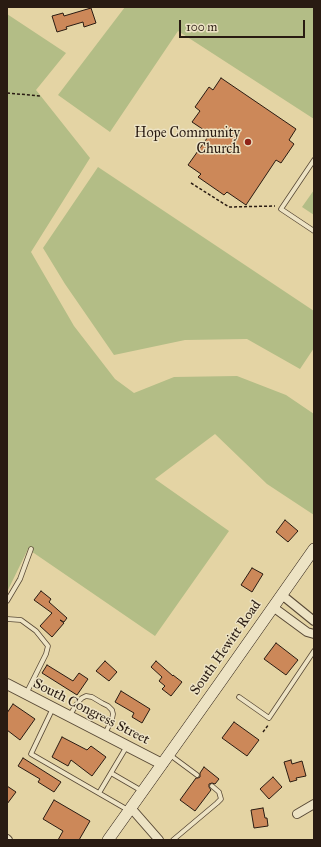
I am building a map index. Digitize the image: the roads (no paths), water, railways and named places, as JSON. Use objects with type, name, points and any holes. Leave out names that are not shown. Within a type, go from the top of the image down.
[{"type":"main road","name":"South Hewitt Road","points":[[108,840],[314,549]]},
{"type":"street","points":[[282,595],[314,621]]},
{"type":"street","points":[[273,607],[308,632],[314,634]]},
{"type":"street","name":"South Congress Street","points":[[7,684],[162,764]]},
{"type":"street","points":[[297,814],[314,804]]},
{"type":"street","points":[[130,809],[159,840]]},
{"type":"lane","points":[[314,160],[280,207],[314,231]]},
{"type":"lane","points":[[7,601],[20,579],[31,549]]},
{"type":"lane","points":[[7,619],[21,620],[36,631],[48,646],[46,654],[26,694]]},
{"type":"lane","points":[[239,697],[269,718],[314,651]]},
{"type":"lane","points":[[70,717],[74,708],[82,698],[86,696],[92,697],[112,710],[112,719],[105,735]]},
{"type":"lane","points":[[53,708],[31,754],[130,809]]},
{"type":"lane","points":[[99,793],[127,746]]},
{"type":"lane","points":[[169,754],[197,775]]},
{"type":"lane","points":[[112,773],[142,792]]},
{"type":"lane","points":[[173,840],[221,799],[219,792],[212,786]]},
{"type":"place","name":"Hope Community Church","points":[[248,142]]}]
